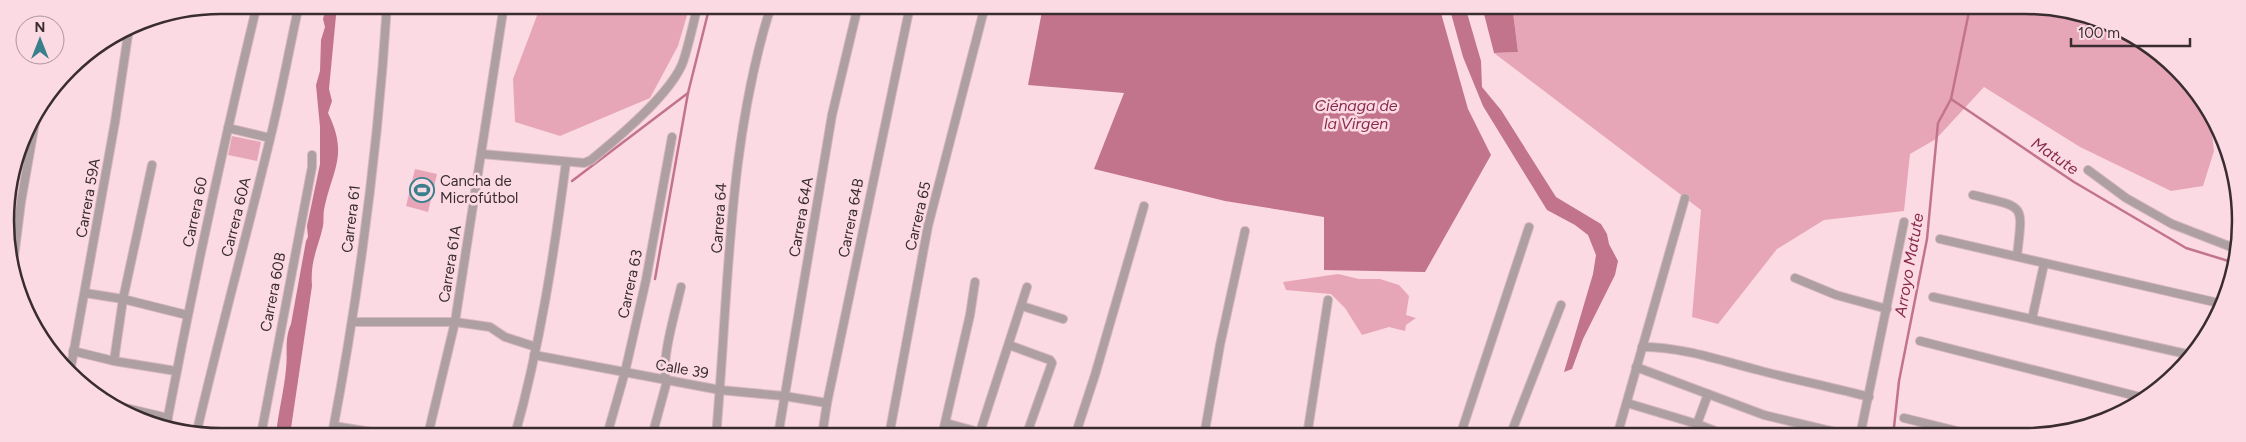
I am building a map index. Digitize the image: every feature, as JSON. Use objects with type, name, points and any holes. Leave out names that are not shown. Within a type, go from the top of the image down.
[{"type":"street","name":"Carrera 60","points":[[167,421],[187,315],[228,128],[256,14]]},
{"type":"street","name":"Carrera 60A","points":[[198,427],[220,328],[236,274],[270,138],[297,14]]},
{"type":"street","name":"Carrera 61","points":[[334,426],[352,322],[382,78],[387,14]]},
{"type":"street","name":"Carrera 61A","points":[[430,428],[455,322],[503,14]]},
{"type":"street","points":[[482,154],[584,164],[591,160],[636,120],[673,81],[682,62],[696,14]]},
{"type":"street","name":"Carrera 64","points":[[717,428],[736,169],[751,86],[769,14]]},
{"type":"street","name":"Carrera 64A","points":[[779,428],[832,115],[856,14]]},
{"type":"street","name":"Carrera 64B","points":[[823,428],[908,14]]},
{"type":"street","name":"Carrera 65","points":[[890,428],[928,226],[982,14]]},
{"type":"street","name":"Carrera 59A","points":[[71,365],[85,293],[128,36]]},
{"type":"street","points":[[228,128],[270,138]]},
{"type":"street","points":[[16,245],[33,135]]},
{"type":"street","name":"Carrera 63","points":[[609,428],[625,372],[646,280],[672,137]]},
{"type":"street","name":"Carrera 60B","points":[[261,428],[312,167],[312,154]]},
{"type":"street","points":[[517,428],[535,351],[556,238],[566,162]]},
{"type":"street","points":[[114,361],[123,299],[152,166]]},
{"type":"street","points":[[2088,170],[2126,198],[2172,224],[2230,247]]},
{"type":"street","points":[[1973,195],[2012,204],[2019,211],[2022,218],[2017,256]]},
{"type":"street","points":[[1619,428],[1685,198]]},
{"type":"street","points":[[1078,428],[1144,206]]},
{"type":"street","points":[[1862,428],[1904,222]]},
{"type":"street","points":[[1463,428],[1529,227]]},
{"type":"street","points":[[1205,428],[1220,344],[1245,231]]},
{"type":"street","points":[[1940,239],[2215,302]]},
{"type":"street","points":[[2032,319],[2044,264]]},
{"type":"street","points":[[1795,278],[1836,295],[1887,309]]},
{"type":"street","points":[[944,428],[970,314],[975,282]]},
{"type":"street","points":[[654,428],[667,381],[664,376],[666,356],[681,287]]},
{"type":"street","points":[[981,428],[1010,345],[1027,287]]},
{"type":"street","points":[[85,293],[123,299],[187,315]]},
{"type":"street","points":[[1934,297],[2184,353]]},
{"type":"street","points":[[1308,428],[1328,300]]},
{"type":"street","points":[[1513,428],[1561,305]]},
{"type":"street","points":[[1022,306],[1063,319]]},
{"type":"street","name":"Calle 39","points":[[352,322],[455,322],[490,327],[505,337],[535,351],[625,372],[720,390],[784,396],[827,403]]},
{"type":"street","points":[[1920,342],[2135,396]]},
{"type":"street","points":[[1010,345],[1050,360],[1052,363],[1029,428]]},
{"type":"street","points":[[1642,347],[1666,347],[1693,352],[1869,397]]},
{"type":"street","points":[[73,351],[114,361],[176,371]]},
{"type":"street","points":[[1636,367],[1764,415],[1818,428]]},
{"type":"street","points":[[1698,424],[1708,394]]},
{"type":"street","points":[[1627,403],[1708,428]]},
{"type":"street","points":[[141,412],[168,418]]},
{"type":"street","points":[[1904,418],[1945,428]]},
{"type":"street","points":[[946,423],[965,428]]},
{"type":"street","points":[[334,426],[346,428]]},
{"type":"shaded area","points":[[538,14],[687,14],[678,46],[650,98],[560,136],[515,122],[513,79]]},
{"type":"shaded area","points":[[1513,14],[2039,14],[2079,21],[2117,35],[2162,65],[2181,84],[2204,117],[2212,131],[2214,151],[2203,186],[2171,191],[2080,147],[1984,87],[1936,139],[1910,154],[1904,211],[1824,220],[1777,249],[1718,324],[1692,317],[1701,210],[1494,53],[1518,52]]},
{"type":"shaded area","points":[[232,136],[261,142],[257,161],[228,155]]},
{"type":"shaded area","name":"Cancha de Microfútbol","points":[[415,169],[437,174],[428,212],[406,206]]},
{"type":"shaded area","points":[[1338,274],[1359,279],[1380,279],[1399,285],[1409,296],[1406,315],[1416,318],[1406,325],[1405,331],[1389,327],[1362,335],[1345,308],[1331,294],[1286,290],[1283,282]]},
{"type":"water","points":[[324,14],[336,14],[329,89],[332,101],[328,113],[337,141],[337,162],[327,196],[323,226],[313,262],[312,286],[291,428],[277,428],[287,363],[288,336],[308,237],[307,226],[320,164],[320,127],[316,85],[320,71],[321,40],[325,27],[323,19]]},
{"type":"water","name":"Ciénaga de la Virgen","points":[[1041,14],[1441,14],[1468,109],[1491,155],[1425,272],[1324,270],[1324,217],[1225,201],[1094,169],[1124,93],[1028,85]]},
{"type":"water","points":[[1451,14],[1467,14],[1481,61],[1482,87],[1501,110],[1556,197],[1601,224],[1618,261],[1615,275],[1583,339],[1572,369],[1564,372],[1593,274],[1596,255],[1588,235],[1575,225],[1547,210],[1483,106],[1463,57]]},
{"type":"water","points":[[1484,14],[1513,14],[1518,52],[1494,53]]},
{"type":"waterway","points":[[655,279],[688,93],[708,14]]},
{"type":"waterway","name":"Matute","points":[[1969,14],[1951,99],[2074,182],[2186,248],[2228,261]]},
{"type":"waterway","points":[[572,181],[688,93]]},
{"type":"waterway","name":"Arroyo Matute","points":[[1894,428],[1899,381],[1927,239],[1938,123],[1951,99]]},
{"type":"place","name":"Cancha de Microfútbol","points":[[422,190]]}]
